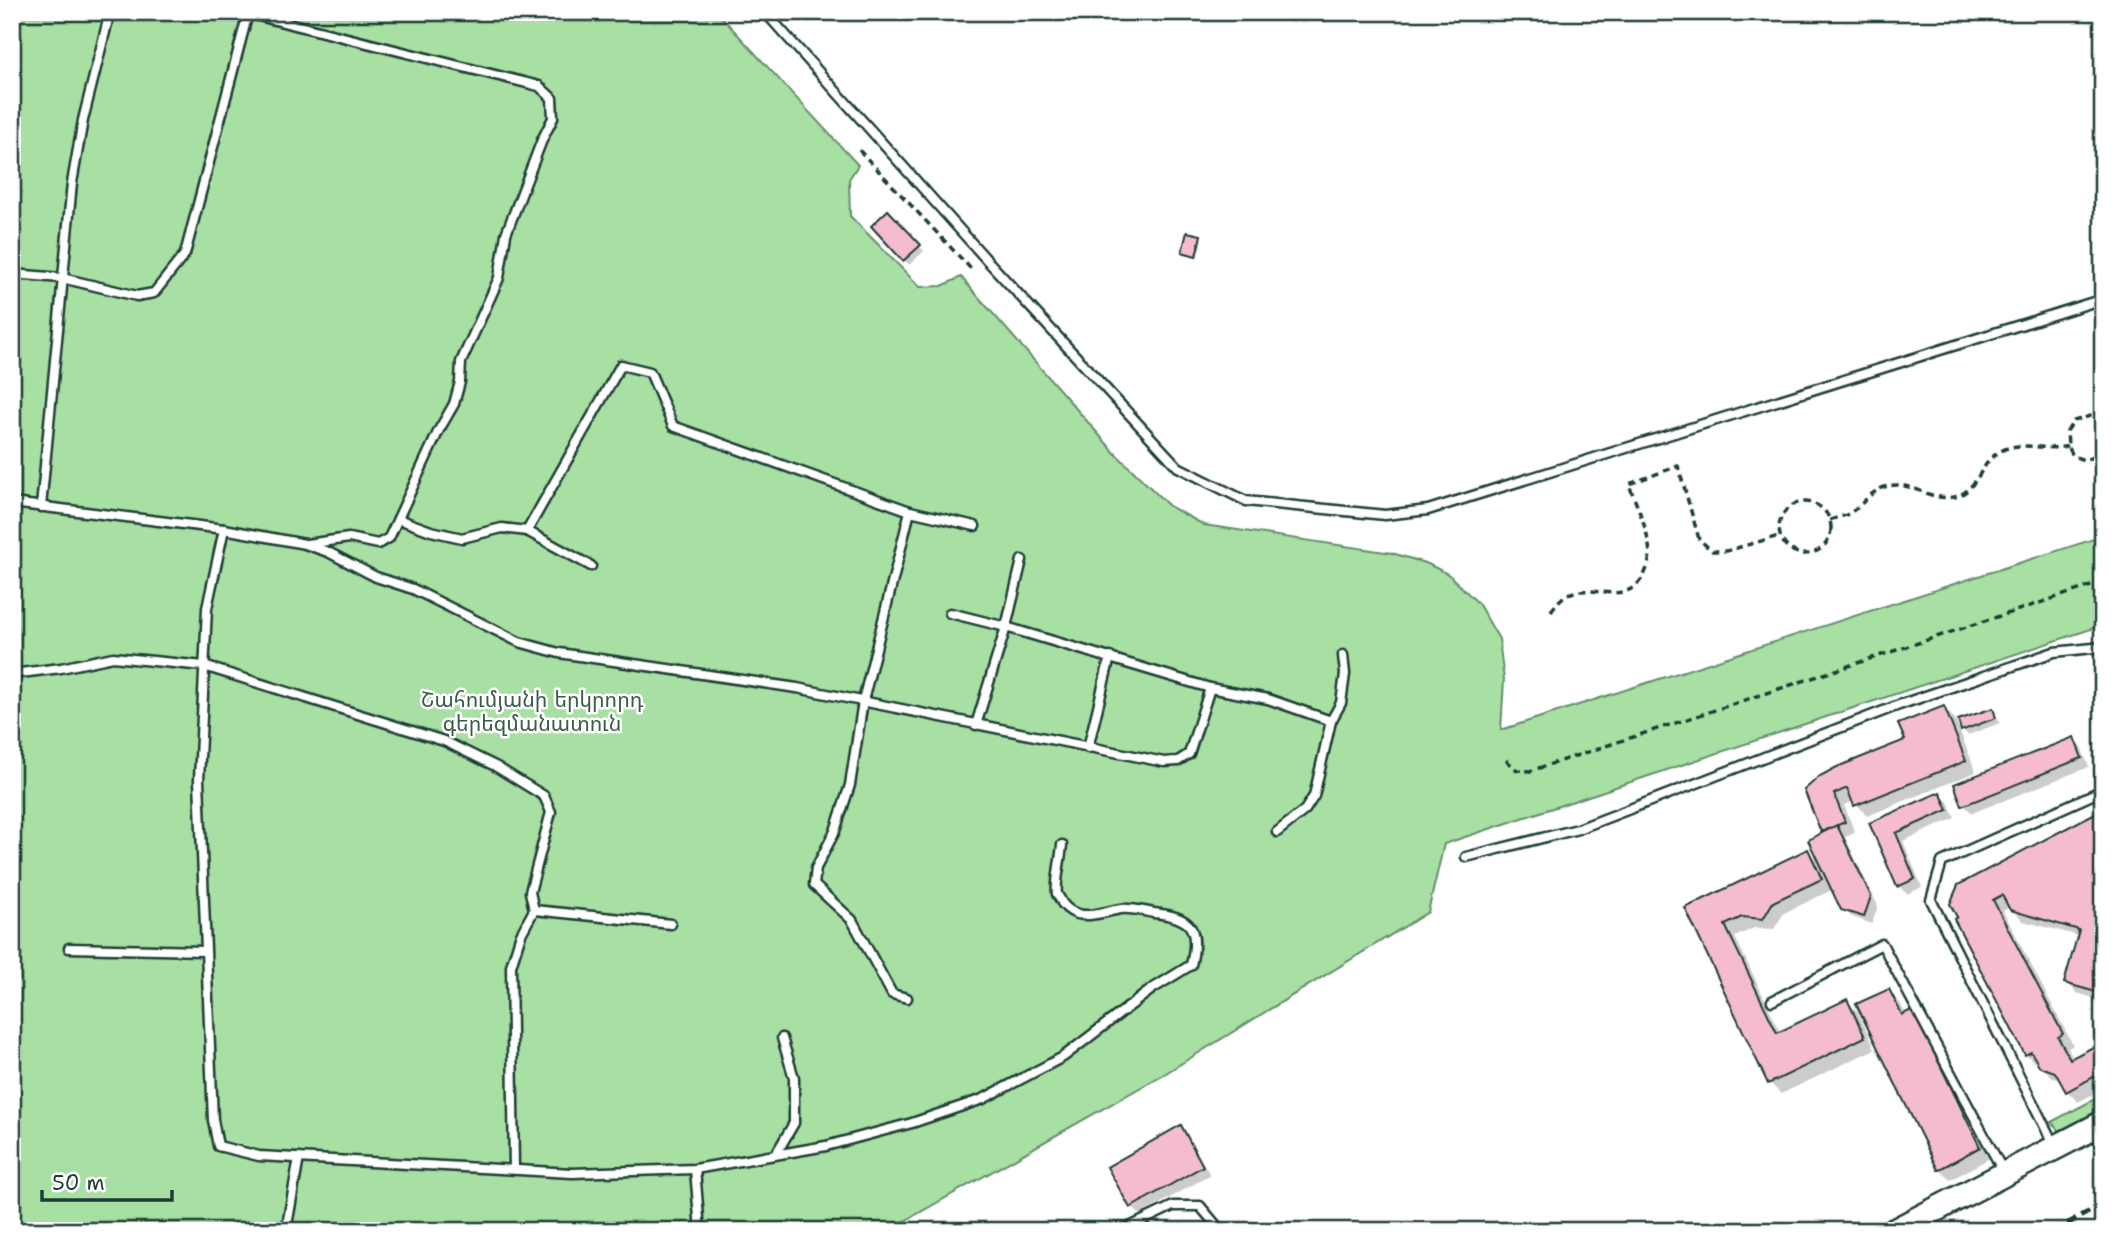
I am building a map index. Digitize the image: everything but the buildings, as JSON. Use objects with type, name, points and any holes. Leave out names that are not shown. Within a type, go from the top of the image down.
[{"type":"street","points":[[1894,1231],[2103,1123]]},
{"type":"lane","points":[[41,507],[72,183],[83,120],[110,12]]},
{"type":"lane","points":[[765,12],[986,259],[1178,467],[1246,501],[1385,515],[1428,510],[2103,299]]},
{"type":"lane","points":[[12,274],[62,278],[137,296],[154,293],[184,254],[245,13],[539,86],[552,98],[553,118],[506,234],[499,278],[461,362],[460,382],[454,404],[439,430],[389,538],[378,544],[349,538],[305,544]]},
{"type":"lane","points":[[527,531],[621,365],[650,372],[673,426],[910,511],[975,526]]},
{"type":"lane","points":[[12,503],[224,529],[305,544],[328,552],[376,577],[413,589],[519,642],[559,653],[797,688],[1164,762],[1178,761],[1189,754],[1210,688]]},
{"type":"lane","points":[[907,998],[892,994],[852,920],[814,885],[816,868],[835,831],[850,785],[863,701],[910,511]]},
{"type":"lane","points":[[398,519],[431,531],[462,538],[502,528],[527,531],[591,566]]},
{"type":"lane","points":[[224,529],[207,608],[199,780],[204,951],[213,1120],[218,1146],[259,1156],[572,1173],[695,1169],[826,1146],[983,1099],[1063,1057],[1152,989],[1191,965],[1195,934],[1187,923],[1176,915],[1124,909],[1077,916],[1064,906],[1057,894],[1062,845]]},
{"type":"lane","points":[[976,725],[1023,560]]},
{"type":"lane","points":[[950,613],[1210,688],[1268,699],[1331,721]]},
{"type":"lane","points":[[1466,857],[1578,828],[1899,705],[2054,652],[2103,647]]},
{"type":"lane","points":[[1277,832],[1305,810],[1314,796],[1331,721],[1341,703],[1345,674],[1343,655]]},
{"type":"lane","points":[[12,674],[61,668],[113,657],[204,666],[444,741],[495,766],[544,796],[551,812],[530,892],[534,910],[521,934],[511,966],[513,1169]]},
{"type":"lane","points":[[1088,748],[1110,657]]},
{"type":"lane","points":[[2055,1148],[1931,900],[1942,862],[2103,790]]},
{"type":"lane","points":[[534,910],[671,924]]},
{"type":"lane","points":[[1772,1001],[1882,944],[2004,1174]]},
{"type":"lane","points":[[69,948],[204,951]]},
{"type":"lane","points":[[776,1154],[794,1123],[794,1078],[782,1038]]},
{"type":"lane","points":[[286,1231],[299,1158]]},
{"type":"lane","points":[[695,1169],[700,1231]]},
{"type":"lane","points":[[1121,1231],[1172,1206],[1200,1206],[1221,1231]]},
{"type":"path","points":[[859,150],[972,270]]},
{"type":"path","points":[[2103,412],[2074,421],[2067,431],[2068,446],[2073,456],[2084,460],[2103,454]]},
{"type":"path","points":[[1830,520],[1848,514],[1875,490],[1897,485],[1934,497],[1955,497],[1969,489],[1997,453],[2015,446],[2054,450],[2068,446]]},
{"type":"path","points":[[1551,611],[1559,600],[1573,592],[1618,593],[1633,589],[1642,579],[1650,562],[1648,541],[1629,484],[1678,466],[1699,539],[1712,551],[1726,551],[1779,536]]},
{"type":"path","points":[[1801,502],[1819,505],[1830,520],[1831,528],[1826,544],[1813,554],[1804,555],[1788,550],[1779,536],[1780,518],[1785,510],[1801,502]]},
{"type":"path","points":[[1506,760],[1517,770],[1530,771],[2103,582]]},
{"type":"green space","name":"Շահումյանի երկրորդ գերեզմանատուն","points":[[12,12],[717,12],[858,165],[849,179],[850,216],[920,287],[942,286],[961,277],[1114,452],[1169,506],[1204,525],[1392,553],[1428,564],[1448,574],[1478,603],[1499,639],[1504,680],[1501,730],[2103,536],[2103,625],[1444,844],[1428,912],[1166,1073],[887,1231],[12,1231]]},
{"type":"green space","points":[[2103,1095],[2103,1108],[2060,1131],[2051,1122]]},
{"type":"railway","points":[[2054,1231],[2103,1204]]}]
